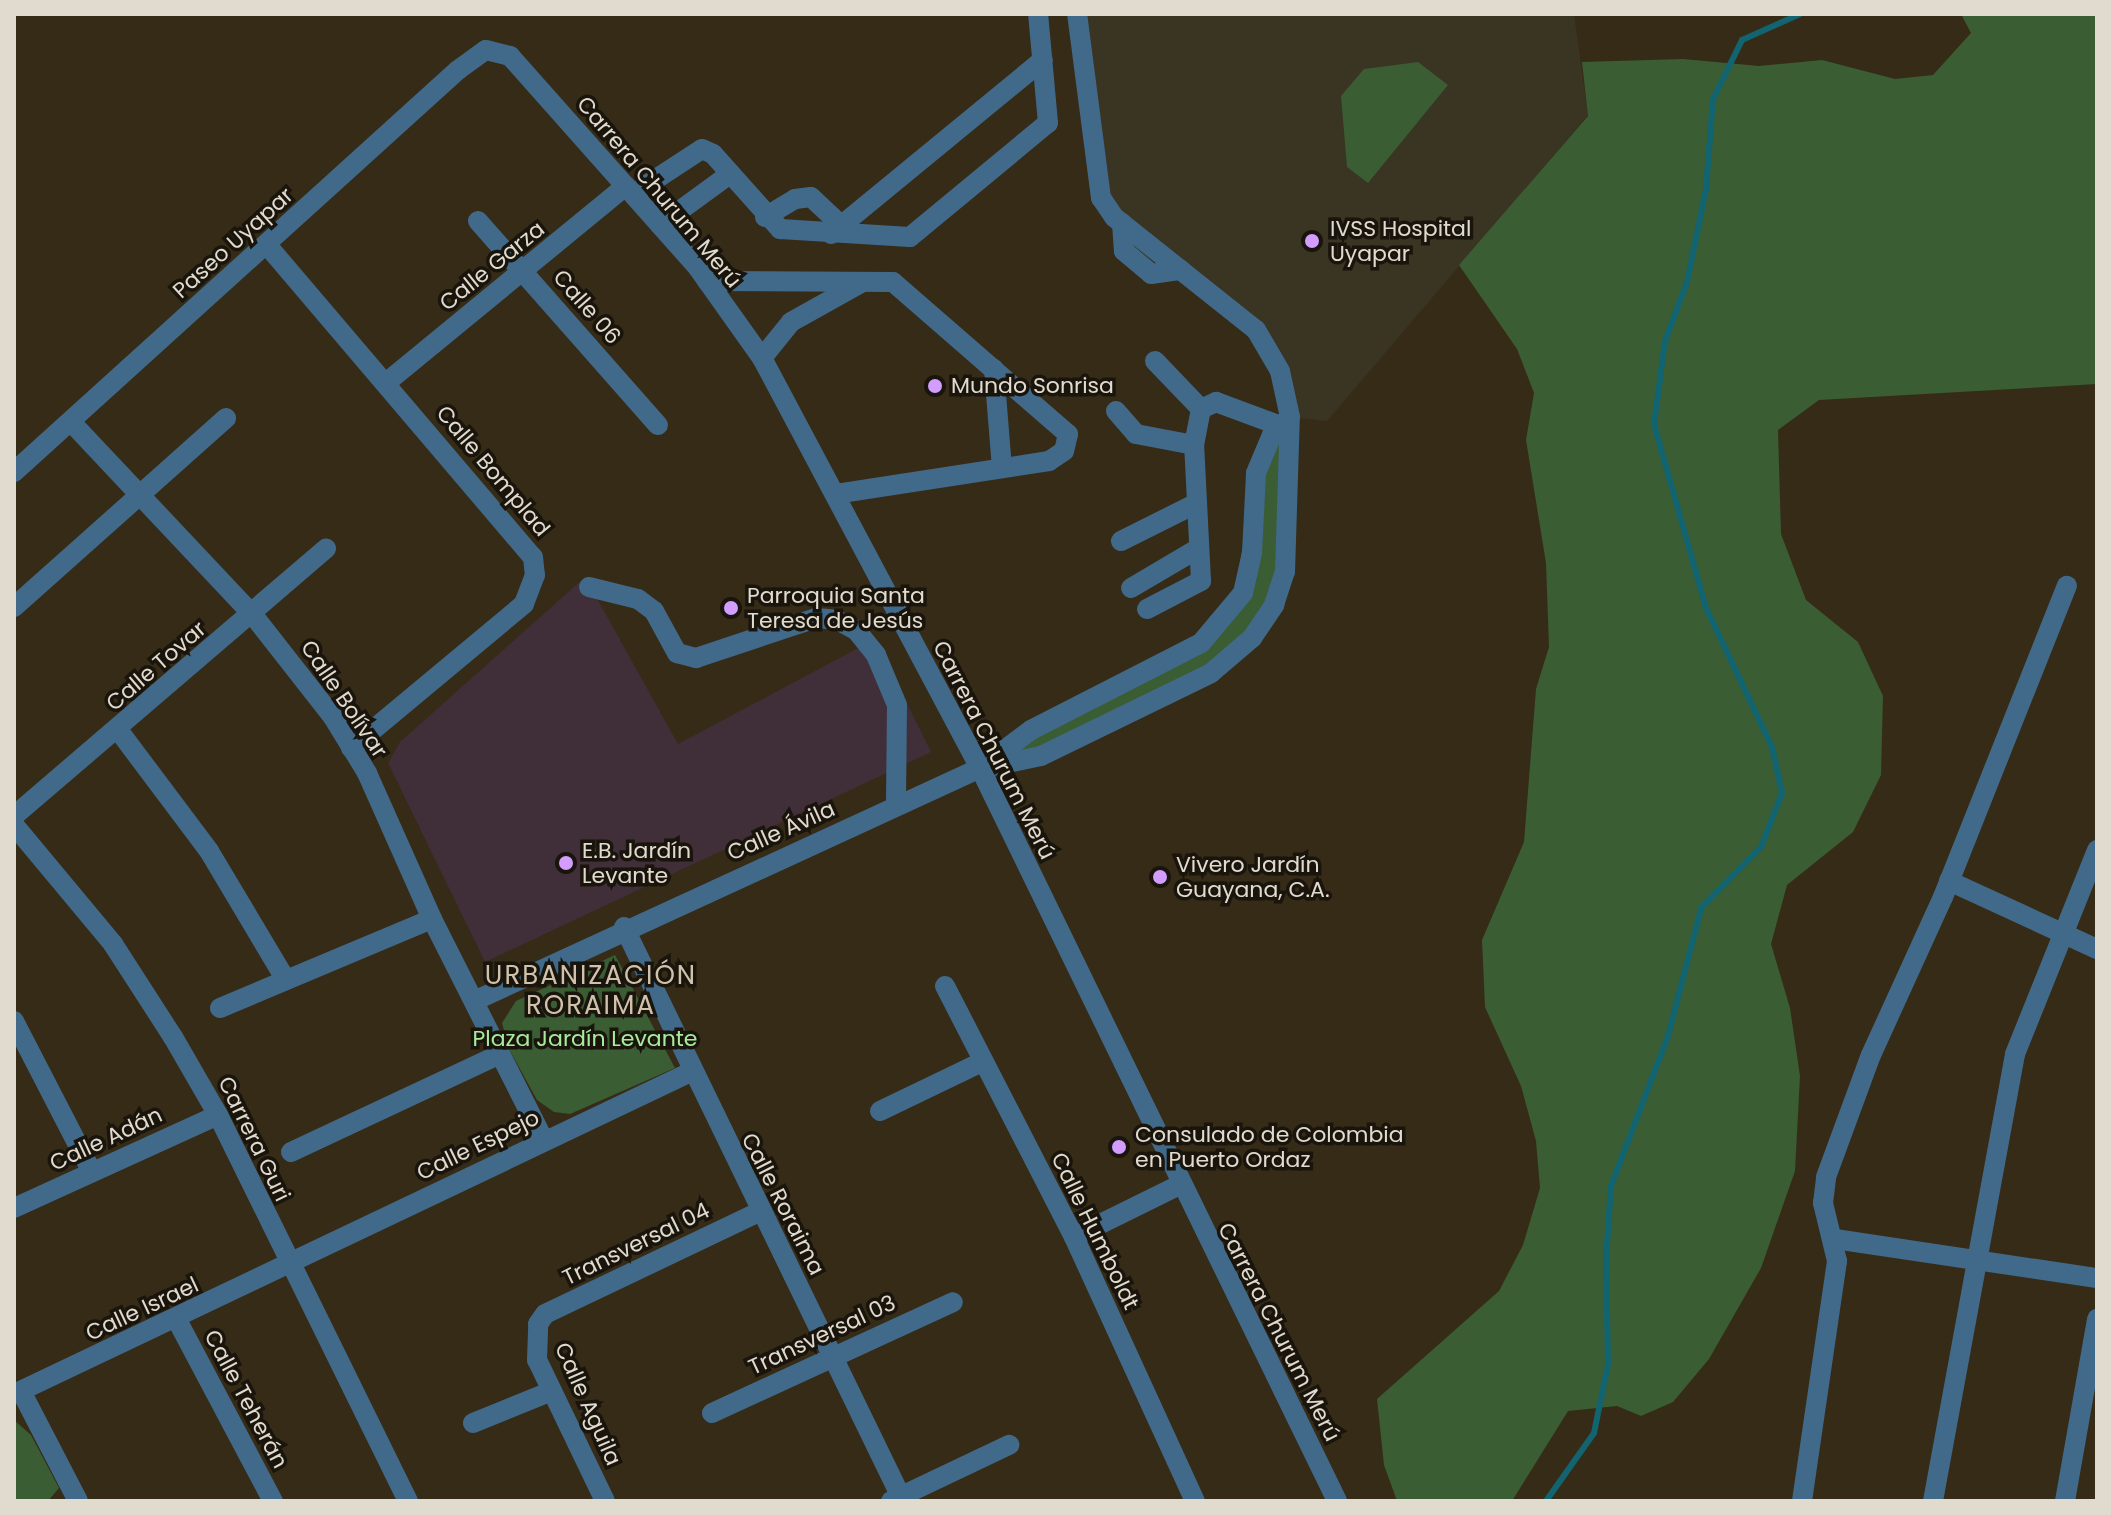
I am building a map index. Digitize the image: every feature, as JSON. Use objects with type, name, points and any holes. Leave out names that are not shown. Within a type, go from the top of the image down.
[{"type":"street","points":[[660,225],[730,174],[765,217],[780,229],[836,230],[910,237],[1039,133],[1051,114],[1038,14]]},
{"type":"street","points":[[980,768],[1041,756],[1211,673],[1252,638],[1274,605],[1285,572],[1285,422],[1266,341],[1122,223],[1101,198],[1077,14]]},
{"type":"street","name":"Carrera Churum Merú","points":[[486,50],[510,56],[707,281],[762,358],[980,768],[1179,1185],[1337,1501]]},
{"type":"street","name":"Paseo Uyapar","points":[[14,472],[486,50]]},
{"type":"street","points":[[836,230],[1043,60]]},
{"type":"street","name":"Calle Garza","points":[[387,382],[523,270],[630,190],[702,149],[730,174]]},
{"type":"street","points":[[765,217],[795,199],[811,197],[836,230]]},
{"type":"street","name":"Calle 06","points":[[478,221],[658,425]]},
{"type":"street","name":"Calle Bomplad","points":[[267,245],[387,382],[533,557],[535,575],[524,604],[351,748]]},
{"type":"street","points":[[707,281],[784,283],[868,279],[893,282],[1068,434],[1064,451],[1049,461],[835,494]]},
{"type":"street","points":[[762,358],[800,315],[868,279]]},
{"type":"street","points":[[784,283],[800,315]]},
{"type":"street","points":[[1155,361],[1201,409]]},
{"type":"street","points":[[994,369],[1002,468]]},
{"type":"street","points":[[1201,409],[1216,402],[1285,422]]},
{"type":"street","points":[[1147,609],[1200,583],[1194,445],[1201,409]]},
{"type":"street","points":[[1116,411],[1136,434],[1194,445]]},
{"type":"street","points":[[14,607],[226,418]]},
{"type":"street","points":[[980,768],[1031,730],[1183,654],[1218,629],[1243,593],[1252,553],[1256,473],[1263,449],[1285,422]]},
{"type":"street","name":"Calle Bolívar","points":[[72,423],[137,496],[253,615],[351,748],[432,919],[543,1139]]},
{"type":"street","points":[[1121,541],[1197,503]]},
{"type":"street","points":[[1131,588],[1199,548]]},
{"type":"street","name":"Calle Tovar","points":[[14,816],[119,731],[326,549]]},
{"type":"street","points":[[1802,1501],[1831,1312],[1835,1239],[1825,1211],[1826,1177],[1871,1055],[1949,881],[2067,586]]},
{"type":"street","points":[[589,587],[638,599],[654,611],[677,653],[696,658],[816,618],[837,620],[856,630],[876,655],[897,705],[896,806]]},
{"type":"street","points":[[119,731],[209,851],[286,980]]},
{"type":"street","name":"Calle Ávila","points":[[474,1001],[624,927],[980,768]]},
{"type":"street","name":"Carrera Guri","points":[[14,825],[113,944],[218,1115],[289,1266],[408,1501]]},
{"type":"street","points":[[1933,1501],[2015,1054],[2097,850]]},
{"type":"street","points":[[1949,881],[2097,949]]},
{"type":"street","points":[[220,1008],[432,919]]},
{"type":"street","name":"Calle Roraima","points":[[624,927],[759,1212],[833,1356],[898,1499]]},
{"type":"street","name":"Calle Humboldt","points":[[945,986],[1074,1237],[1195,1501]]},
{"type":"street","points":[[14,1021],[91,1170]]},
{"type":"street","points":[[291,1152],[500,1054]]},
{"type":"street","points":[[880,1111],[982,1062]]},
{"type":"street","name":"Calle Espejo","points":[[289,1266],[543,1139],[691,1072]]},
{"type":"street","name":"Calle Adán","points":[[14,1208],[91,1170],[218,1115]]},
{"type":"street","points":[[1074,1237],[1179,1185]]},
{"type":"street","name":"Transversal 04","points":[[538,1324],[545,1314],[759,1212]]},
{"type":"street","points":[[1835,1239],[2097,1278]]},
{"type":"street","name":"Calle Israel","points":[[18,1393],[289,1266]]},
{"type":"street","name":"Transversal 03","points":[[712,1413],[953,1302]]},
{"type":"street","points":[[2065,1501],[2097,1319]]},
{"type":"street","name":"Calle Teherán","points":[[177,1320],[273,1501]]},
{"type":"street","name":"Calle Aguila","points":[[538,1324],[537,1360],[605,1501]]},
{"type":"street","points":[[473,1423],[552,1391]]},
{"type":"street","points":[[18,1393],[78,1501]]},
{"type":"street","points":[[898,1499],[1009,1445]]},
{"type":"shaded area","name":"IVSS Hospital Uyapar","points":[[1079,14],[1574,14],[1588,115],[1327,421],[1290,417],[1274,356],[1114,217]]},
{"type":"shaded area","name":"E.B. Jardín Levante","points":[[585,577],[678,744],[875,639],[931,752],[485,962],[388,763],[400,742]]},
{"type":"green space","points":[[1961,14],[2097,14],[2097,384],[1819,400],[1778,430],[1781,534],[1806,600],[1858,642],[1883,696],[1881,775],[1853,832],[1787,885],[1771,944],[1790,1008],[1800,1076],[1795,1171],[1761,1268],[1709,1359],[1673,1402],[1641,1416],[1617,1406],[1568,1411],[1512,1501],[1397,1501],[1384,1465],[1377,1399],[1499,1291],[1523,1245],[1540,1188],[1536,1141],[1521,1086],[1485,1007],[1482,940],[1524,842],[1536,689],[1549,647],[1546,563],[1526,440],[1534,393],[1517,349],[1459,265],[1588,116],[1582,62],[1683,59],[1759,66],[1822,60],[1895,79],[1933,75],[1971,33]]},
{"type":"green space","points":[[1418,62],[1448,85],[1368,183],[1347,167],[1341,96],[1364,69]]},
{"type":"green space","points":[[1290,417],[1285,572],[1237,653],[1041,756],[980,768],[1183,654],[1231,612],[1256,473]]},
{"type":"green space","name":"Plaza Jardín Levante","points":[[615,955],[675,1068],[570,1114],[554,1112],[537,1100],[509,1049],[502,1023],[516,1001]]},
{"type":"green space","points":[[14,1420],[31,1435],[59,1488],[48,1501],[14,1501]]},
{"type":"waterway","points":[[1546,1501],[1594,1433],[1608,1364],[1606,1258],[1611,1186],[1668,1036],[1701,908],[1761,847],[1782,793],[1772,747],[1706,608],[1654,424],[1665,341],[1687,282],[1706,189],[1713,99],[1742,40],[1800,14]]},
{"type":"place","name":"IVSS Hospital Uyapar","points":[[1312,241]]},
{"type":"place","name":"Mundo Sonrisa","points":[[935,386]]},
{"type":"place","name":"Parroquia Santa Teresa de Jesús","points":[[731,608]]},
{"type":"place","name":"E.B. Jardín Levante","points":[[566,863]]},
{"type":"place","name":"Vivero Jardín Guayana, C.A.","points":[[1160,877]]},
{"type":"place","name":"Consulado de Colombia en Puerto Ordaz","points":[[1119,1147]]},
{"type":"district","name":"URBANIZACIÓN RORAIMA","points":[[591,991]]}]
